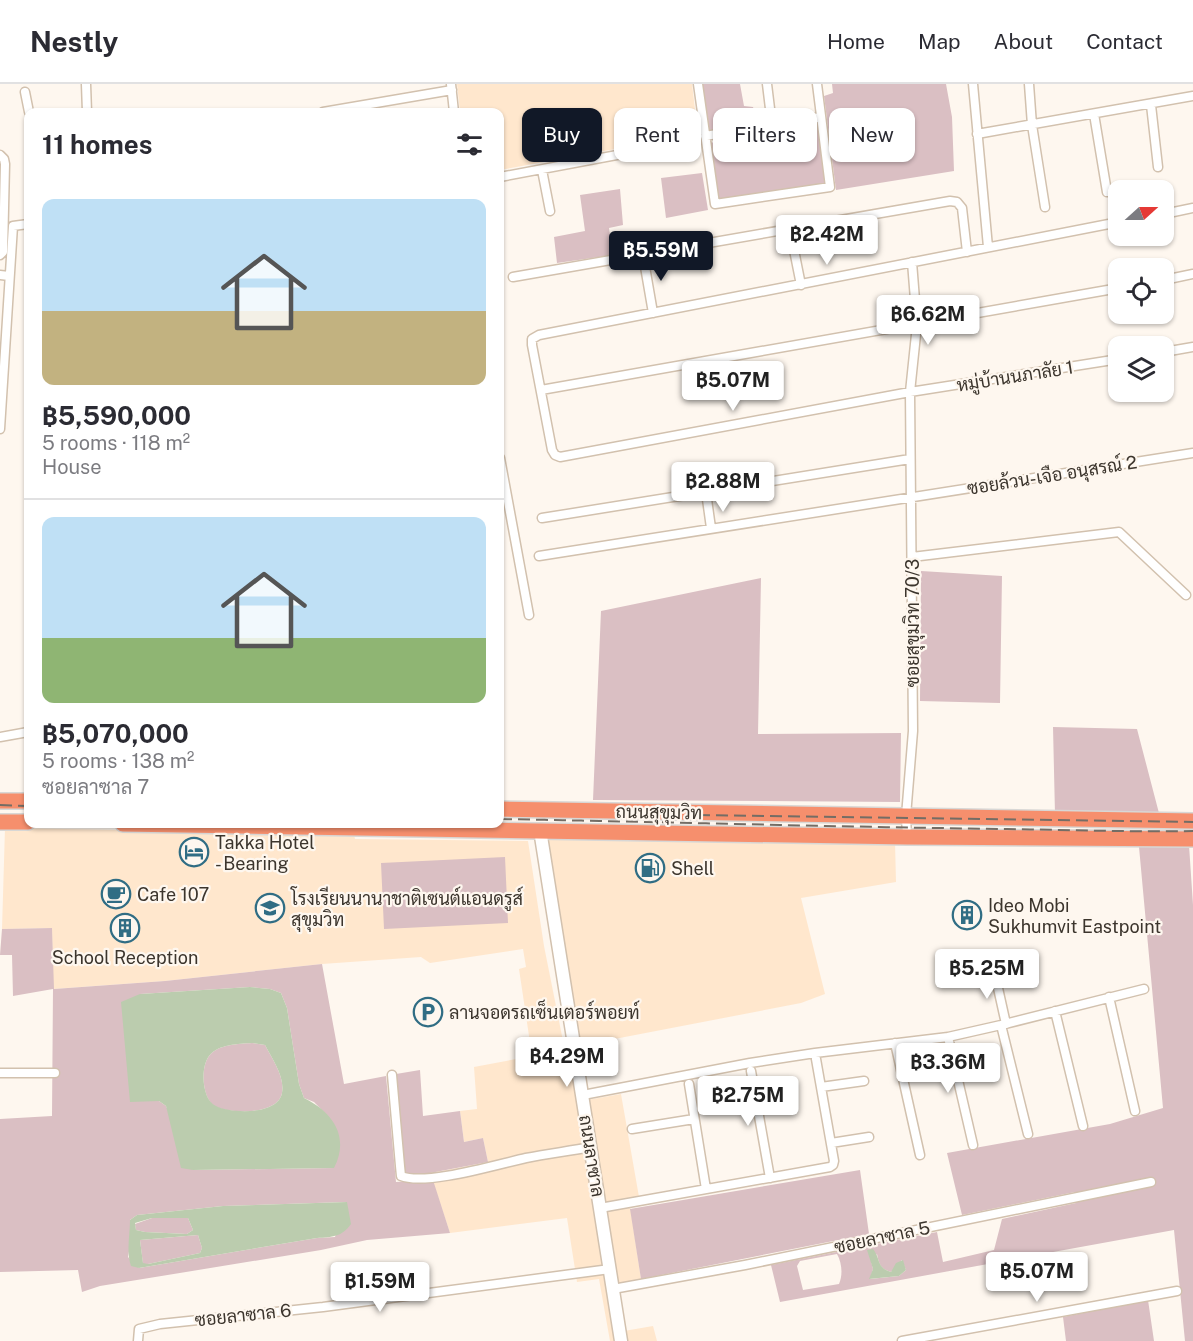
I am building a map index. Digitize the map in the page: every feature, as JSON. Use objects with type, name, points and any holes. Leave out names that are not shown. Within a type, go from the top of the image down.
[{"type":"highway","points":[[0,801],[24,801]]},
{"type":"highway","name":"ถนนสุขุมวิท","points":[[504,809],[1193,821]]},
{"type":"highway","points":[[538,810],[540,830]]},
{"type":"highway","points":[[0,822],[24,822]]},
{"type":"highway","name":"ถนนสุขุมวิท","points":[[401,828],[907,837],[1193,839]]},
{"type":"street","points":[[87,84],[87,108]]},
{"type":"street","points":[[698,84],[715,204],[830,187],[817,84]]},
{"type":"street","points":[[767,84],[770,108]]},
{"type":"street","points":[[973,84],[988,247]]},
{"type":"street","points":[[1029,84],[1032,125],[1045,207]]},
{"type":"street","points":[[343,108],[451,87],[454,108]]},
{"type":"street","points":[[25,92],[28,108]]},
{"type":"street","points":[[977,134],[1193,96]]},
{"type":"street","points":[[1151,105],[1158,166]]},
{"type":"street","points":[[1094,114],[1107,192]]},
{"type":"street","points":[[817,118],[821,117]]},
{"type":"street","points":[[705,136],[713,135]]},
{"type":"street","points":[[0,156],[4,159],[5,164],[3,252],[0,255]]},
{"type":"street","points":[[504,176],[614,156]]},
{"type":"street","points":[[542,170],[550,211]]},
{"type":"street","points":[[513,277],[950,201],[957,202],[962,208],[967,252]]},
{"type":"street","points":[[1174,212],[1193,208]]},
{"type":"street","points":[[1108,224],[539,335],[532,339],[532,345],[541,390],[1108,290]]},
{"type":"street","points":[[0,429],[5,275],[13,226],[24,225]]},
{"type":"street","points":[[790,230],[801,285]]},
{"type":"street","points":[[643,255],[653,313]]},
{"type":"street","name":"ซอยสุขุมวิท 70/3","points":[[907,837],[906,816],[913,731],[910,392],[916,325],[912,262]]},
{"type":"street","points":[[1174,278],[1193,274]]},
{"type":"street","points":[[1174,350],[1193,347]]},
{"type":"street","name":"หมู่บ้านนภาลัย 1","points":[[541,390],[552,450],[560,457],[910,392],[1108,361]]},
{"type":"street","name":"ซอยล้วน-เจือ อนุสรณ์ 2","points":[[538,556],[1193,453]]},
{"type":"street","points":[[542,518],[910,459]]},
{"type":"street","points":[[504,480],[529,615]]},
{"type":"street","points":[[706,492],[711,528]]},
{"type":"street","points":[[912,557],[1119,532],[1186,595]]},
{"type":"street","points":[[0,736],[24,733]]},
{"type":"street","name":"ถนนลาซาล","points":[[540,830],[621,1341]]},
{"type":"street","points":[[994,970],[1003,1025],[1028,1134]]},
{"type":"street","points":[[583,1095],[750,1063],[948,1037],[1144,989]]},
{"type":"street","points":[[1109,997],[1135,1111]]},
{"type":"street","points":[[1055,1011],[1083,1126]]},
{"type":"street","points":[[948,1037],[973,1145]]},
{"type":"street","points":[[895,1043],[920,1155]]},
{"type":"street","points":[[600,1208],[830,1167],[834,1161],[816,1059]]},
{"type":"street","points":[[751,1071],[770,1178]]},
{"type":"street","points":[[0,1073],[55,1073]]},
{"type":"street","points":[[392,1075],[401,1176],[407,1178],[440,1177],[591,1147]]},
{"type":"street","points":[[821,1087],[864,1081]]},
{"type":"street","points":[[689,1084],[706,1189]]},
{"type":"street","points":[[632,1130],[694,1119]]},
{"type":"street","points":[[831,1143],[869,1137]]},
{"type":"street","name":"ซอยลาซาล 5","points":[[613,1290],[1151,1182]]},
{"type":"street","name":"ซอยลาซาล 6","points":[[138,1341],[139,1329],[160,1324],[323,1307],[610,1269]]},
{"type":"street","points":[[902,1341],[1177,1292]]},
{"type":"shaded area","points":[[457,84],[692,84],[695,108],[614,108],[614,149],[602,151],[602,108],[522,108],[522,162],[544,162],[504,169],[504,108],[460,108]]},
{"type":"shaded area","points":[[701,84],[740,84],[744,106],[753,108],[713,108],[713,132],[707,133]]},
{"type":"shaded area","points":[[832,84],[946,84],[952,117],[954,171],[836,190],[832,162],[915,162],[915,108],[829,108],[829,135],[824,96],[833,93]]},
{"type":"shaded area","points":[[817,122],[819,122],[826,185],[718,200],[710,143],[713,142],[713,162],[817,162]]},
{"type":"shaded area","points":[[702,173],[708,210],[666,218],[661,178]]},
{"type":"shaded area","points":[[620,189],[623,225],[609,228],[613,255],[557,263],[554,237],[585,231],[580,195]]},
{"type":"shaded area","points":[[921,571],[1002,576],[1000,703],[920,701]]},
{"type":"shaded area","points":[[761,578],[758,734],[901,733],[900,802],[593,800],[601,611]]},
{"type":"shaded area","points":[[1053,727],[1137,729],[1160,817],[1055,814]]},
{"type":"shaded area","points":[[5,828],[354,834],[355,839],[528,841],[544,946],[565,1051],[578,1046],[587,1100],[621,1094],[639,1197],[629,1199],[641,1279],[616,1285],[624,1331],[653,1326],[657,1341],[610,1341],[599,1279],[577,1282],[567,1218],[450,1233],[430,1173],[488,1162],[483,1138],[464,1142],[460,1111],[477,1109],[474,1067],[532,1056],[519,969],[526,967],[523,949],[430,963],[421,957],[53,989],[52,928],[2,929]]},
{"type":"shaded area","points":[[546,837],[895,842],[896,882],[801,898],[825,994],[801,1003],[578,1046]]},
{"type":"shaded area","points":[[1189,845],[1193,905],[1193,1341],[1185,1341],[1174,1230],[780,1302],[771,1265],[937,1232],[943,1262],[994,1250],[1002,1219],[1076,1203],[1075,1192],[962,1215],[947,1153],[1110,1124],[1163,1108],[1139,847]],"holes":[[[837,1254],[841,1269],[839,1284],[803,1290],[797,1266],[800,1261]],[[877,1254],[883,1268],[891,1272],[902,1260],[906,1270],[899,1276],[870,1279],[873,1269],[871,1261]]]},
{"type":"shaded area","points":[[505,857],[508,923],[384,929],[381,863]]},
{"type":"shaded area","points":[[52,928],[54,989],[165,981],[322,964],[344,1084],[386,1076],[396,1182],[433,1180],[450,1233],[367,1240],[321,1250],[100,1286],[82,1292],[78,1270],[0,1272],[0,1119],[52,1116],[53,989],[13,996],[12,955],[0,955],[2,929]],"holes":[[[250,987],[270,989],[281,993],[287,1008],[299,1084],[304,1098],[314,1102],[328,1116],[334,1168],[193,1170],[166,1106],[159,1101],[140,994]],[[346,1202],[335,1237],[317,1238],[139,1268],[128,1257],[131,1240],[130,1220],[137,1215],[223,1206]]]},
{"type":"shaded area","points":[[250,987],[270,989],[281,993],[287,1008],[299,1084],[304,1098],[323,1110],[336,1127],[339,1136],[340,1146],[334,1168],[193,1170],[181,1168],[166,1106],[159,1101],[130,1102],[121,1002],[140,994]],"holes":[[[252,1043],[265,1045],[282,1080],[282,1093],[279,1100],[264,1109],[254,1111],[223,1109],[211,1103],[204,1083],[204,1068],[209,1056],[229,1045]]]},
{"type":"shaded area","points":[[252,1043],[265,1045],[277,1068],[282,1080],[282,1093],[279,1100],[264,1109],[254,1111],[232,1111],[216,1107],[211,1103],[205,1091],[206,1061],[213,1052],[223,1047]]},
{"type":"shaded area","points":[[420,1070],[423,1116],[460,1111],[464,1142],[483,1138],[488,1162],[430,1173],[407,1174],[403,1170],[396,1074]]},
{"type":"shaded area","points":[[860,1170],[869,1234],[641,1279],[630,1209]]},
{"type":"shaded area","points":[[347,1202],[351,1224],[344,1232],[332,1237],[139,1268],[131,1266],[128,1249],[130,1220],[137,1215],[223,1206]],"holes":[[[152,1218],[188,1218],[193,1230],[187,1234],[136,1230],[135,1223]],[[198,1235],[202,1248],[200,1253],[148,1264],[143,1263],[140,1240]]]},
{"type":"shaded area","points":[[152,1218],[188,1218],[193,1230],[187,1234],[136,1230],[135,1224]]},
{"type":"shaded area","points":[[198,1235],[202,1248],[200,1253],[143,1264],[140,1240]]},
{"type":"shaded area","points":[[873,1249],[886,1270],[891,1272],[896,1263],[903,1260],[906,1270],[899,1276],[869,1279],[873,1269],[867,1250]]},
{"type":"shaded area","points":[[1148,1300],[1154,1341],[1066,1341],[1063,1317]]},
{"type":"railway","points":[[0,805],[24,806]]},
{"type":"railway","points":[[698,815],[1193,822]]},
{"type":"railway","points":[[504,819],[1193,831]]},
{"type":"place","name":"Takka Hotel - Bearing","points":[[194,852]]},
{"type":"place","name":"Shell","points":[[650,868]]},
{"type":"place","name":"Cafe 107","points":[[116,894]]},
{"type":"place","name":"โรงเรียนนานาชาติเซนต์แอนดรูส์ สุขุมวิท","points":[[270,908]]},
{"type":"place","name":"Ideo Mobi Sukhumvit Eastpoint","points":[[967,915]]},
{"type":"place","name":"School Reception","points":[[125,928]]},
{"type":"place","name":"ลานจอดรถเซ็นเตอร์พอยท์","points":[[428,1012]]}]
